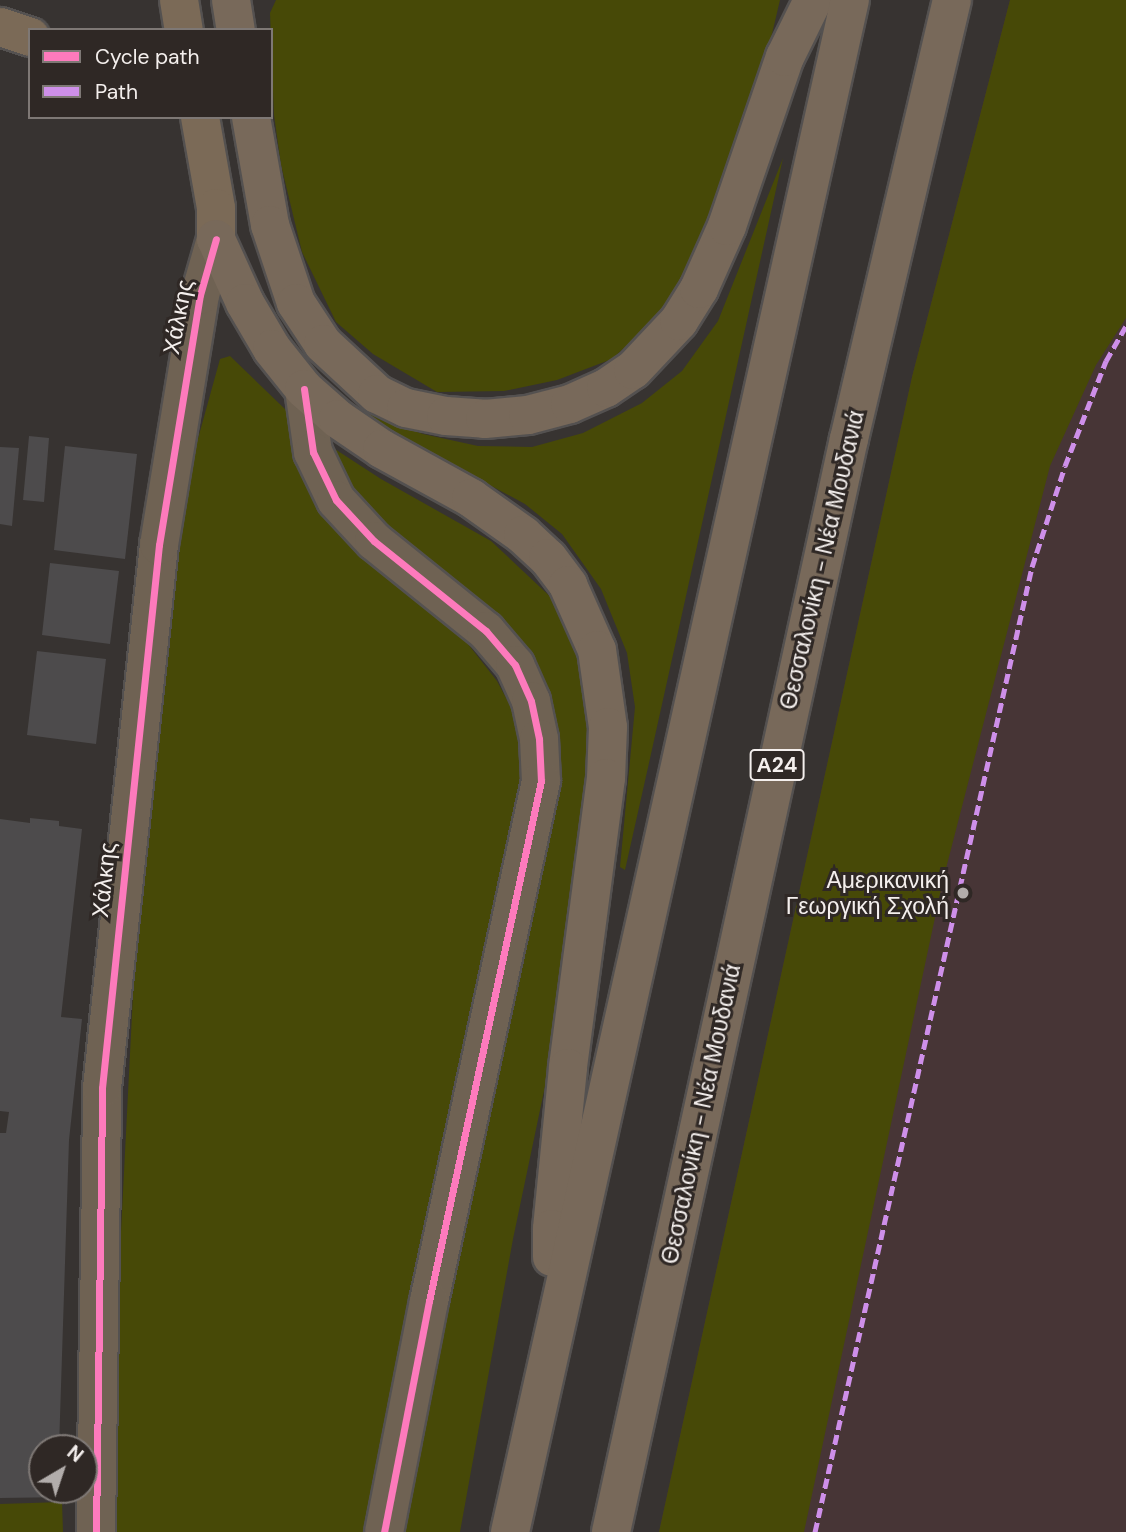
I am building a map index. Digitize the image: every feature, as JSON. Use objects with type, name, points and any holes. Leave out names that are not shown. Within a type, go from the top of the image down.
[{"type":"highway","points":[[231,0],[236,28]]},
{"type":"highway","points":[[251,119],[277,250],[296,303],[323,344],[377,394],[406,408],[446,416],[485,419],[528,415],[570,404],[606,388],[633,370],[679,321],[699,289],[727,226],[785,57],[813,0]]},
{"type":"highway","points":[[510,1532],[850,0]]},
{"type":"highway","name":"Θεσσαλονίκη - Νέα Μουδανιά","points":[[611,1532],[843,466],[952,0]]},
{"type":"highway","points":[[216,239],[245,303],[272,349],[304,389],[338,419],[382,449],[487,508],[523,535],[548,558],[568,584],[597,650],[608,727],[606,778],[559,1146],[552,1229],[552,1307],[531,1433]]},
{"type":"main road","points":[[179,0],[184,28]]},
{"type":"main road","points":[[0,27],[28,36]]},
{"type":"main road","points":[[172,119],[209,167]]},
{"type":"main road","points":[[200,119],[216,208],[216,239]]},
{"type":"street","name":"Χάλκης","points":[[96,1532],[102,1088],[159,545],[200,295],[216,239]]},
{"type":"street","points":[[304,389],[313,452],[336,500],[374,541],[486,631],[515,664],[531,701],[539,738],[541,781],[429,1301],[384,1532]]},
{"type":"shaded area","points":[[276,0],[780,0],[757,97],[700,253],[664,311],[612,359],[557,380],[504,391],[437,392],[373,354],[336,322],[302,252],[281,165],[274,115],[273,28],[271,28],[270,13]]},
{"type":"shaded area","name":"Αμερικανική Γεωργική Σχολή","points":[[1010,0],[1126,0],[1126,1532],[659,1532],[912,377]]},
{"type":"shaded area","points":[[1010,0],[1126,0],[1126,318],[1096,365],[1050,466],[943,880],[804,1532],[659,1532],[912,377]]},
{"type":"shaded area","points":[[783,158],[625,870],[620,867],[635,707],[627,653],[601,589],[562,534],[525,504],[362,416],[365,411],[381,420],[423,434],[478,446],[532,447],[583,433],[642,403],[682,371],[718,321]]},
{"type":"shaded area","points":[[230,356],[287,411],[300,458],[340,531],[353,547],[431,606],[464,639],[497,681],[518,720],[527,758],[369,1532],[115,1532],[116,1331],[136,935],[186,482],[220,359]]},
{"type":"shaded area","points":[[321,440],[381,479],[491,541],[557,603],[584,668],[590,763],[566,986],[513,1239],[460,1532],[402,1532],[539,694],[355,506]]},
{"type":"shaded area","points":[[0,1504],[62,1504],[63,1532],[0,1532]]},
{"type":"building","points":[[29,436],[49,438],[44,502],[23,500]]},
{"type":"building","points":[[65,446],[137,454],[125,559],[54,550]]},
{"type":"building","points":[[0,447],[19,448],[12,526],[0,524]]},
{"type":"building","points":[[50,563],[119,571],[110,644],[42,635]]},
{"type":"building","points":[[37,651],[106,659],[96,744],[27,735]]},
{"type":"building","points":[[30,818],[59,821],[59,826],[82,829],[61,1017],[82,1019],[69,1140],[59,1434],[28,1434],[28,1498],[0,1498],[0,1133],[6,1133],[9,1112],[0,1111],[0,819],[30,823]]},
{"type":"marked path","points":[[815,1532],[1032,567],[1065,466],[1106,361],[1126,326]]},
{"type":"cycle path","points":[[96,1532],[102,1088],[159,545],[200,295],[216,239]]},
{"type":"cycle path","points":[[304,389],[313,452],[336,500],[374,541],[486,631],[515,665],[531,701],[539,739],[541,781],[429,1301],[384,1532]]},
{"type":"place","name":"Αμερικανική Γεωργική Σχολή","points":[[963,893]]}]
